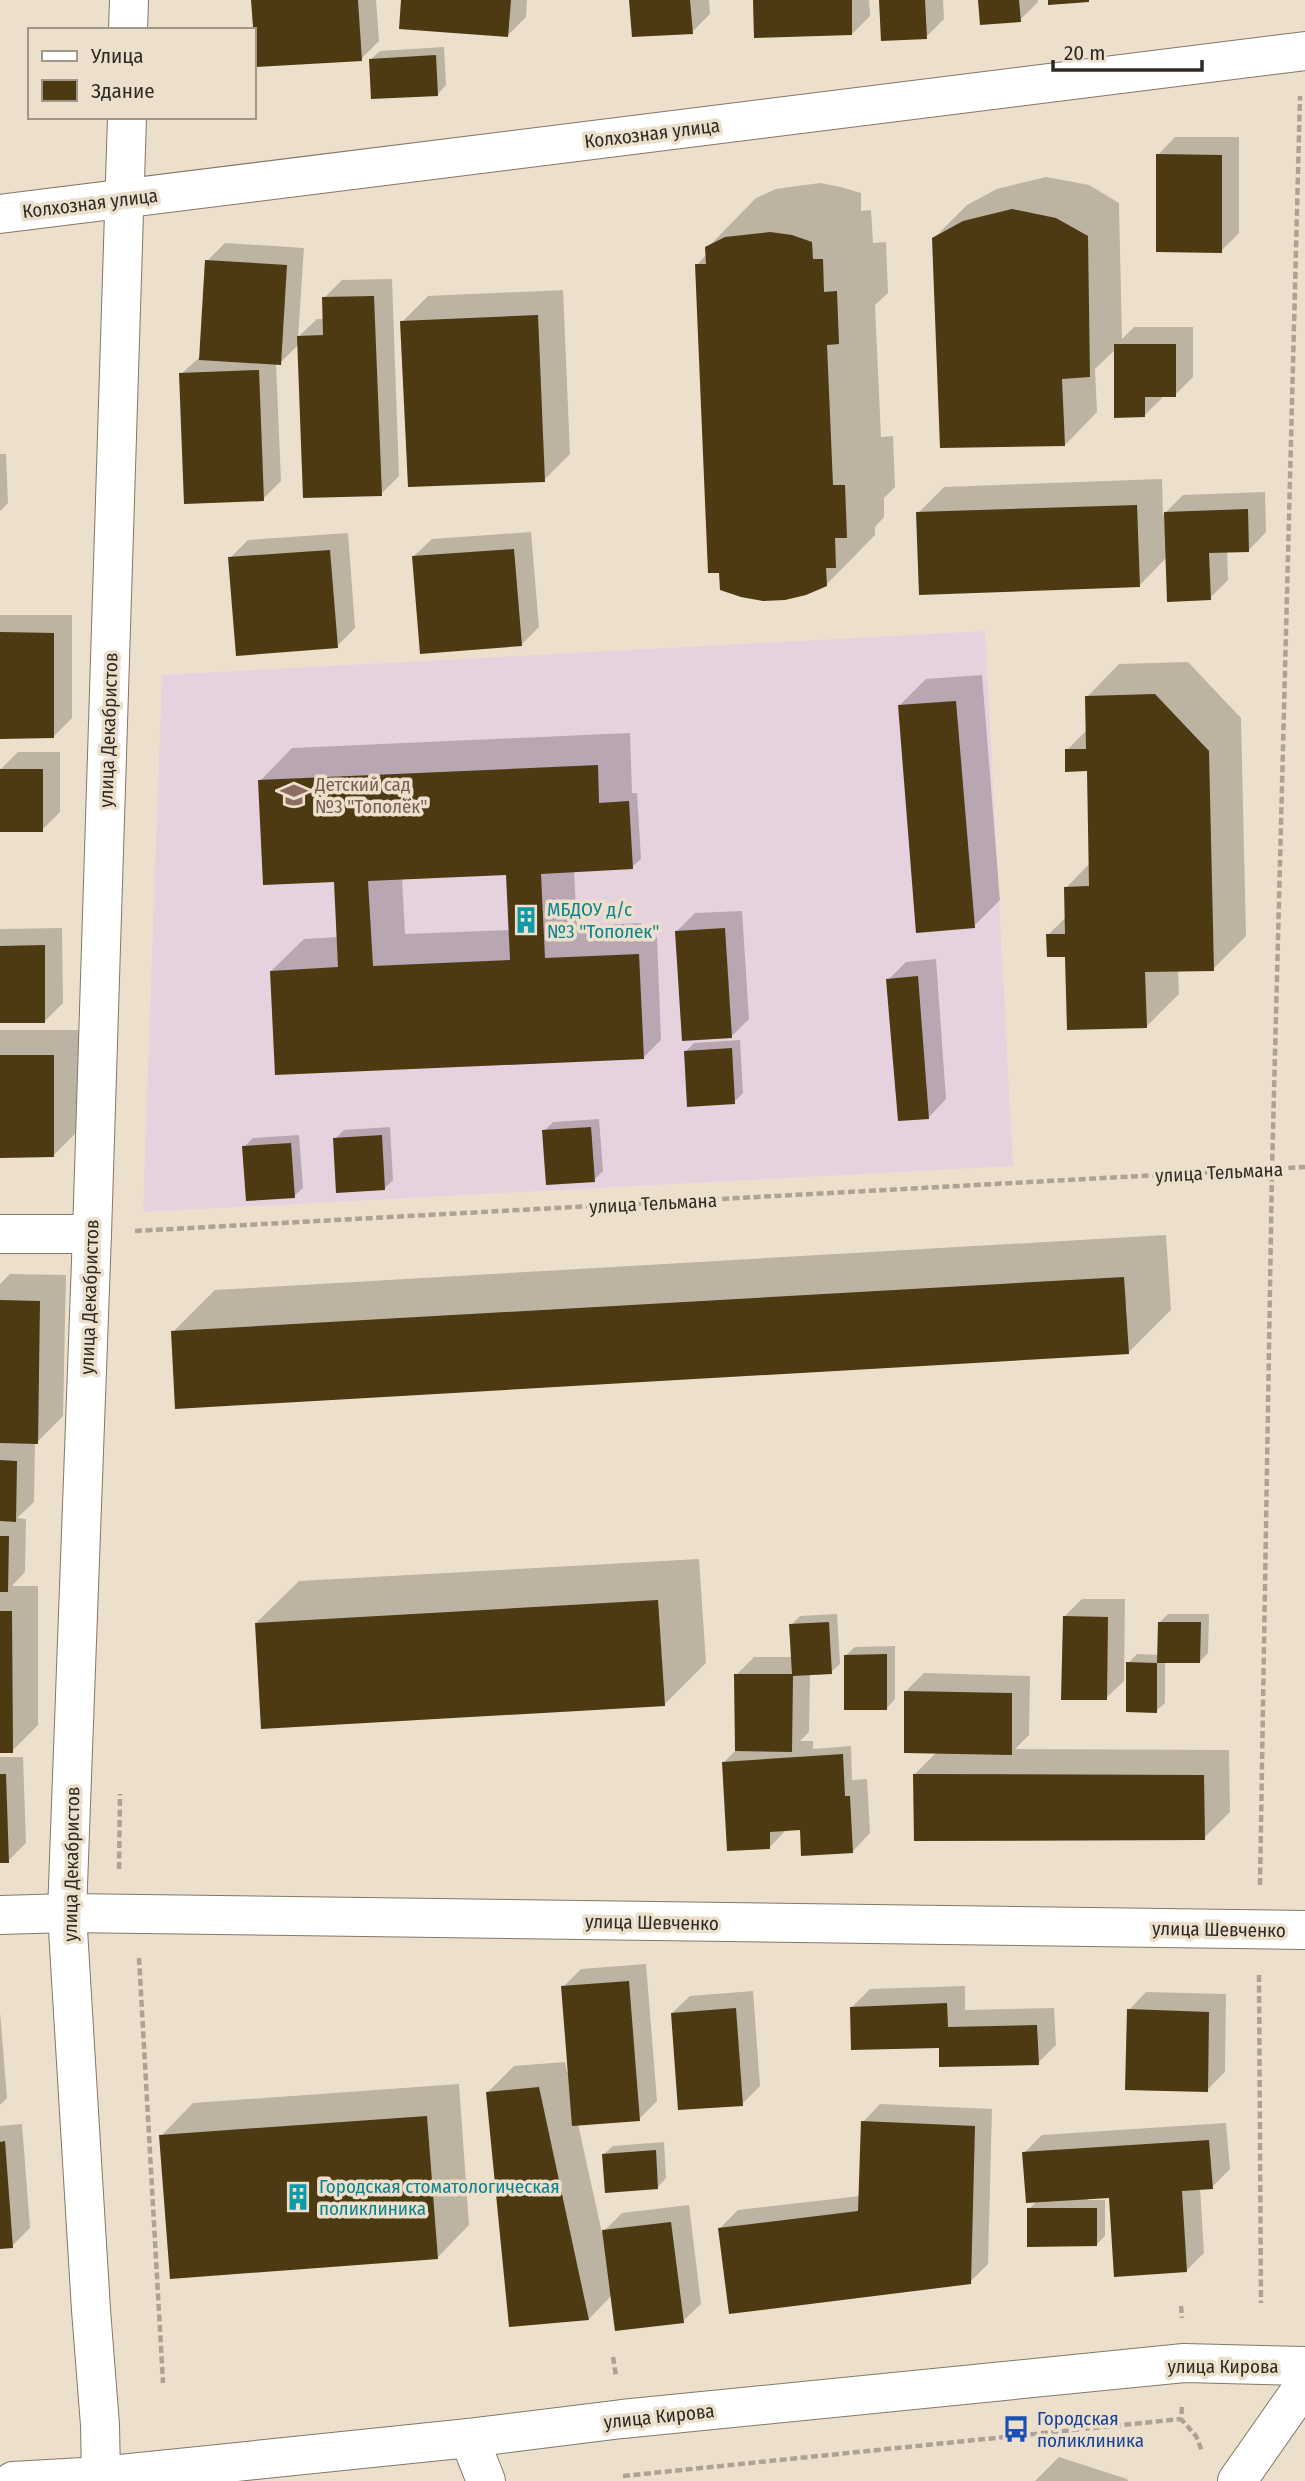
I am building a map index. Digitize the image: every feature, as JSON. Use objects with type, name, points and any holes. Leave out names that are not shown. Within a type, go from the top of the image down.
[{"type":"street","points":[[128,0],[128,28]]},
{"type":"street","name":"Колхозная улица","points":[[0,214],[1303,51]]},
{"type":"street","name":"улица Декабристов","points":[[101,2476],[67,1913],[92,1234],[127,119]]},
{"type":"street","points":[[0,1234],[92,1234]]},
{"type":"street","name":"улица Шевченко","points":[[0,1915],[67,1913],[1305,1930]]},
{"type":"street","name":"улица Кирова","points":[[13,2481],[101,2476],[469,2438],[622,2419],[1184,2363],[1305,2366]]},
{"type":"street","points":[[1237,2481],[1305,2384]]},
{"type":"street","points":[[469,2438],[486,2481]]},
{"type":"path","points":[[1261,2303],[1259,1930],[1272,1169],[1303,51]]},
{"type":"path","name":"улица Тельмана","points":[[92,1234],[1305,1167]]},
{"type":"path","points":[[134,1231],[135,1217]]},
{"type":"path","points":[[121,1789],[118,1873],[136,1915],[163,2383]]},
{"type":"path","points":[[623,2476],[1181,2419]]},
{"type":"shaded area","points":[[985,631],[1013,1166],[143,1212],[162,675]]},
{"type":"building","points":[[251,0],[358,0],[362,61],[256,67],[256,28],[253,28]]},
{"type":"building","points":[[401,0],[511,0],[508,37],[399,29]]},
{"type":"building","points":[[629,0],[690,0],[693,34],[632,37]]},
{"type":"building","points":[[753,0],[852,0],[852,35],[754,38]]},
{"type":"building","points":[[879,0],[925,0],[927,39],[881,41]]},
{"type":"building","points":[[978,0],[1019,0],[1021,22],[980,25]]},
{"type":"building","points":[[1048,0],[1089,0],[1089,2],[1048,5]]},
{"type":"building","points":[[436,55],[438,96],[371,99],[369,59]]},
{"type":"building","points":[[1156,154],[1222,155],[1222,253],[1156,252]]},
{"type":"building","points":[[1012,209],[1056,218],[1088,236],[1090,377],[1062,379],[1065,446],[940,448],[932,238],[963,221]]},
{"type":"building","points":[[770,232],[792,235],[812,242],[813,259],[823,259],[824,292],[837,291],[839,344],[827,345],[833,485],[845,485],[847,538],[835,538],[836,568],[826,568],[827,586],[785,600],[763,601],[720,590],[719,573],[708,573],[695,264],[706,264],[705,247],[725,237]]},
{"type":"building","points":[[205,260],[287,265],[281,365],[199,360]]},
{"type":"building","points":[[374,296],[382,496],[303,498],[297,336],[323,335],[322,297]]},
{"type":"building","points":[[538,315],[545,482],[408,487],[400,321]]},
{"type":"building","points":[[1114,344],[1176,344],[1176,397],[1145,397],[1145,417],[1114,418]]},
{"type":"building","points":[[259,370],[264,501],[184,504],[179,373]]},
{"type":"building","points":[[1137,505],[1140,587],[919,595],[916,512]]},
{"type":"building","points":[[1248,509],[1249,552],[1209,553],[1211,600],[1167,602],[1164,512]]},
{"type":"building","points":[[514,549],[522,646],[420,654],[412,556]]},
{"type":"building","points":[[330,550],[338,648],[236,656],[228,557]]},
{"type":"building","points":[[0,632],[54,633],[54,738],[0,739]]},
{"type":"building","points":[[1155,694],[1209,751],[1214,971],[1145,972],[1147,1028],[1067,1030],[1065,957],[1047,957],[1046,934],[1065,934],[1064,887],[1089,886],[1087,771],[1065,772],[1065,749],[1086,749],[1085,696]]},
{"type":"building","points":[[956,701],[975,928],[916,933],[898,705]]},
{"type":"building","name":"МБДОУ д/с №3 \"Тополек\"","points":[[598,765],[599,803],[629,801],[633,869],[541,874],[545,958],[639,954],[644,1059],[275,1075],[270,971],[338,967],[334,882],[263,885],[258,780]],"holes":[[[506,875],[510,960],[373,966],[368,881]]]},
{"type":"building","points":[[0,769],[43,769],[43,832],[0,832]]},
{"type":"building","points":[[725,928],[732,1038],[682,1041],[675,931]]},
{"type":"building","points":[[45,945],[45,1023],[0,1023],[0,946]]},
{"type":"building","points":[[918,976],[929,1119],[898,1121],[886,979]]},
{"type":"building","points":[[732,1048],[735,1104],[687,1107],[684,1051]]},
{"type":"building","points":[[0,1055],[54,1055],[54,1157],[0,1158]]},
{"type":"building","points":[[591,1127],[595,1182],[546,1185],[542,1130]]},
{"type":"building","points":[[382,1135],[385,1190],[336,1193],[333,1138]]},
{"type":"building","points":[[291,1143],[295,1198],[246,1201],[242,1146]]},
{"type":"building","points":[[1124,1277],[1129,1354],[175,1409],[171,1331]]},
{"type":"building","points":[[0,1300],[40,1301],[38,1444],[0,1443]]},
{"type":"building","points":[[0,1460],[17,1461],[16,1522],[0,1521]]},
{"type":"building","points":[[0,1536],[9,1536],[8,1592],[0,1592]]},
{"type":"building","points":[[658,1600],[665,1706],[261,1729],[255,1623]]},
{"type":"building","points":[[0,1611],[12,1611],[13,1753],[0,1753]]},
{"type":"building","points":[[1063,1616],[1108,1617],[1107,1700],[1061,1700]]},
{"type":"building","points":[[829,1622],[832,1674],[793,1676],[792,1752],[735,1751],[734,1674],[792,1674],[789,1624]]},
{"type":"building","points":[[1158,1622],[1201,1622],[1200,1663],[1157,1663]]},
{"type":"building","points":[[887,1654],[887,1710],[844,1710],[844,1655]]},
{"type":"building","points":[[1126,1662],[1157,1663],[1157,1713],[1126,1712]]},
{"type":"building","points":[[904,1691],[1012,1693],[1012,1755],[904,1753]]},
{"type":"building","points":[[843,1754],[845,1796],[850,1796],[853,1853],[801,1856],[800,1830],[770,1832],[770,1849],[727,1851],[722,1762]]},
{"type":"building","points":[[0,1774],[6,1774],[9,1863],[0,1863]]},
{"type":"building","points":[[913,1774],[1204,1775],[1205,1840],[914,1841]]},
{"type":"building","points":[[629,1981],[640,2121],[572,2126],[561,1986]]},
{"type":"building","points":[[947,2003],[948,2027],[1037,2025],[1039,2065],[939,2067],[939,2048],[851,2050],[850,2007]]},
{"type":"building","points":[[736,2008],[743,2106],[678,2110],[671,2013]]},
{"type":"building","points":[[1127,2009],[1209,2012],[1208,2092],[1125,2090]]},
{"type":"building","points":[[539,2087],[589,2320],[509,2327],[486,2092]]},
{"type":"building","name":"Городская стоматологическая поликлиника","points":[[427,2116],[438,2259],[170,2279],[159,2135]]},
{"type":"building","points":[[861,2121],[975,2126],[971,2284],[729,2314],[718,2228],[858,2211]]},
{"type":"building","points":[[1209,2140],[1213,2189],[1182,2191],[1187,2272],[1114,2277],[1109,2198],[1026,2203],[1022,2152]]},
{"type":"building","points":[[5,2141],[13,2248],[0,2249],[0,2142]]},
{"type":"building","points":[[656,2150],[658,2189],[605,2193],[602,2154]]},
{"type":"building","points":[[1027,2208],[1097,2208],[1097,2246],[1027,2247]]},
{"type":"building","points":[[671,2222],[684,2323],[615,2331],[602,2230]]},
{"type":"place","name":"Детский сад №3 \"Тополёк\"","points":[[294,795]]},
{"type":"place","name":"МБДОУ д/с №3 \"Тополек\"","points":[[526,920]]},
{"type":"place","name":"Городская стоматологическая поликлиника","points":[[298,2197]]},
{"type":"place","name":"Городская поликлиника","points":[[1016,2429]]}]
